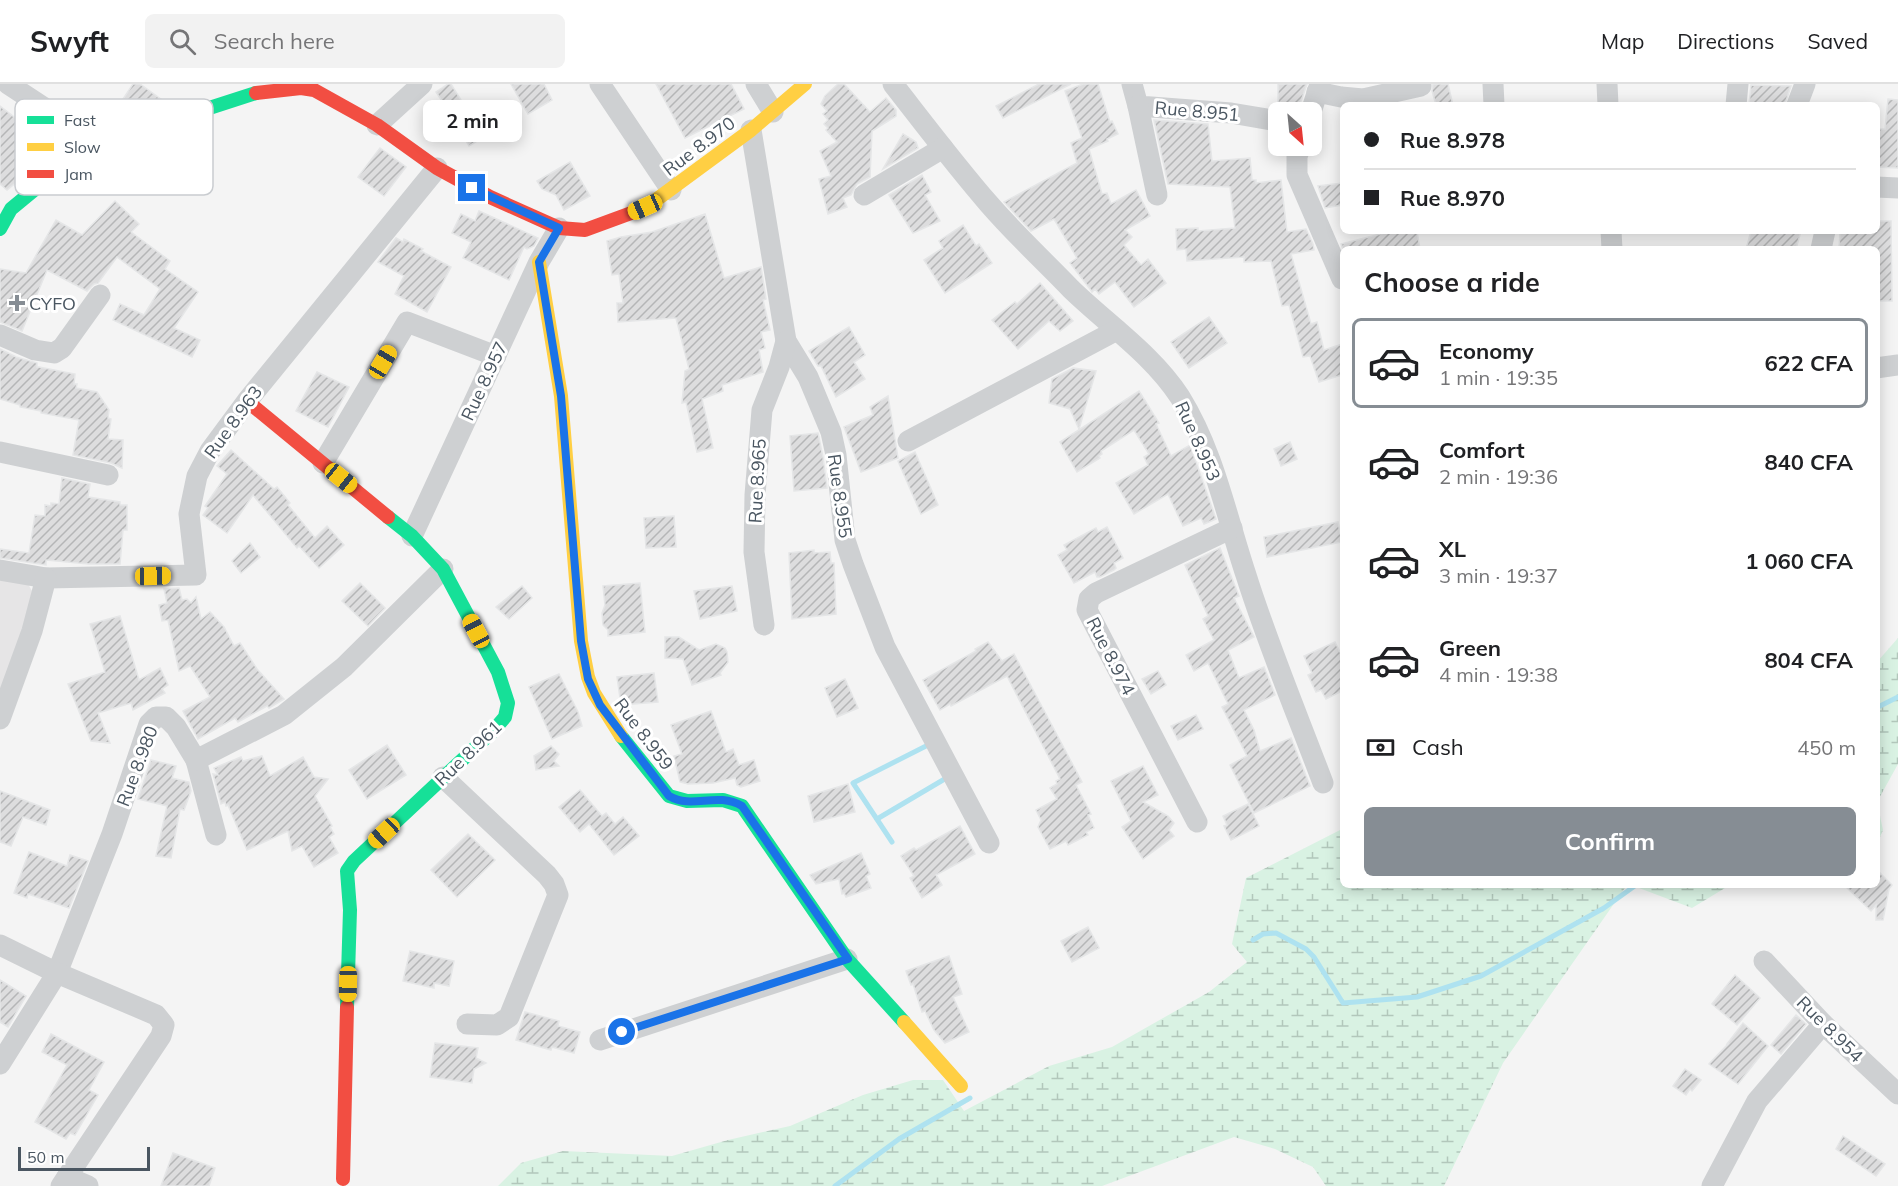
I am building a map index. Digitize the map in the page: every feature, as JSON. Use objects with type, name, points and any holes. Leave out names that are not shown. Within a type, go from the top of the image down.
[{"type":"street","points":[[8,84],[31,99]]},
{"type":"street","points":[[377,125],[422,84]]},
{"type":"street","points":[[600,84],[671,190]]},
{"type":"street","points":[[756,84],[773,112]]},
{"type":"street","name":"Rue 8.970","points":[[213,104],[254,88],[313,87],[377,125],[437,168],[490,197],[559,228],[585,230],[614,221],[645,207],[671,190],[751,130],[805,84]]},
{"type":"street","name":"Rue 8.953","points":[[894,84],[990,206],[1073,290],[1160,372],[1179,396],[1195,425],[1216,475],[1264,627],[1323,783]]},
{"type":"street","name":"Rue 8.951","points":[[1132,84],[1138,106],[1231,113],[1268,119]]},
{"type":"street","points":[[1493,84],[1494,102]]},
{"type":"street","points":[[1607,84],[1608,102]]},
{"type":"street","points":[[1736,102],[1738,84]]},
{"type":"street","points":[[1798,102],[1805,84]]},
{"type":"street","points":[[1318,88],[1341,97],[1363,99],[1421,86]]},
{"type":"street","points":[[1138,106],[1157,195]]},
{"type":"street","name":"Rue 8.955","points":[[751,130],[786,341],[808,377],[831,432],[836,455],[845,540],[885,647],[989,843]]},
{"type":"street","points":[[864,195],[943,148]]},
{"type":"street","points":[[1297,156],[1297,175],[1340,274]]},
{"type":"street","name":"Rue 8.963","points":[[0,570],[46,578],[196,575],[189,514],[197,476],[210,451],[247,401],[437,168]]},
{"type":"street","points":[[1880,187],[1898,188]]},
{"type":"street","name":"Rue 8.970","points":[[0,228],[11,209],[28,195]]},
{"type":"street","name":"Rue 8.957","points":[[412,536],[539,262],[559,228]]},
{"type":"street","name":"Rue 8.959","points":[[539,262],[561,396],[581,641],[588,679],[606,713],[669,796],[679,802],[720,799],[733,801],[742,806],[848,959],[961,1086]]},
{"type":"street","points":[[0,335],[35,350],[54,353],[62,348],[100,295]]},
{"type":"street","points":[[323,464],[406,322],[496,356]]},
{"type":"street","points":[[908,441],[1117,330]]},
{"type":"street","name":"Rue 8.965","points":[[764,625],[754,552],[755,495],[762,410],[779,367],[786,341]]},
{"type":"street","points":[[1880,367],[1898,365]]},
{"type":"street","name":"Rue 8.961","points":[[247,401],[412,536],[443,568],[498,672],[508,703],[505,717],[354,861],[347,871],[350,910],[343,1179]]},
{"type":"street","points":[[0,452],[108,475]]},
{"type":"street","name":"Rue 8.974","points":[[1197,822],[1088,610],[1089,599],[1096,593],[1232,528]]},
{"type":"street","points":[[216,835],[196,760],[284,715],[344,667],[443,568]]},
{"type":"street","points":[[0,719],[32,631],[46,578]]},
{"type":"street","name":"Rue 8.980","points":[[57,974],[111,834],[149,724],[156,717],[166,717],[176,727],[196,760]]},
{"type":"street","points":[[443,777],[547,874],[558,895],[509,1017],[497,1025],[467,1024]]},
{"type":"street","points":[[0,945],[57,974],[156,1015],[164,1025],[161,1036],[64,1182],[88,1186]]},
{"type":"street","points":[[600,1040],[848,959]]},
{"type":"street","name":"Rue 8.954","points":[[1764,961],[1823,1024],[1898,1094]]},
{"type":"street","points":[[0,1064],[57,974]]},
{"type":"street","points":[[1712,1186],[1757,1101],[1823,1024]]},
{"type":"shaded area","points":[[0,579],[28,584],[32,591],[25,623],[0,706]]},
{"type":"green space","points":[[1898,638],[1898,764],[1880,797],[1880,659]]},
{"type":"green space","points":[[1880,816],[1883,830],[1880,837]]},
{"type":"green space","points":[[1340,830],[1340,888],[1625,888],[1503,1063],[1444,1186],[1326,1186],[1313,1167],[1275,1149],[1234,1137],[1102,1186],[498,1186],[521,1163],[563,1151],[672,1156],[790,1126],[863,1095],[913,1080],[943,1080],[964,1111],[1049,1066],[1112,1047],[1209,992],[1247,962],[1232,944],[1246,878]]},
{"type":"green space","points":[[1639,888],[1725,888],[1692,908]]},
{"type":"building","points":[[133,84],[140,84],[161,99],[123,99]]},
{"type":"building","points":[[451,84],[484,137],[469,146],[460,130],[457,132],[443,109],[446,107],[436,92]]},
{"type":"building","points":[[511,84],[544,84],[552,100],[528,114]]},
{"type":"building","points":[[656,84],[731,84],[744,109],[685,138]]},
{"type":"building","points":[[838,84],[844,84],[870,112],[886,98],[896,110],[896,116],[872,131],[870,177],[857,184],[851,195],[843,198],[847,207],[828,214],[819,179],[831,176],[820,151],[837,142],[826,130],[828,128],[824,124],[828,120],[823,114],[827,111],[821,104],[825,96]]},
{"type":"building","points":[[1039,84],[1071,84],[1003,118],[996,106]]},
{"type":"building","points":[[1083,84],[1098,84],[1110,122],[1112,121],[1118,134],[1089,149],[1102,194],[1107,193],[1111,204],[1136,190],[1150,216],[1125,230],[1132,237],[1124,245],[1141,265],[1148,259],[1166,283],[1134,307],[1115,282],[1099,294],[1095,289],[1092,292],[1070,263],[1077,258],[1054,219],[1031,231],[1004,202],[1077,163],[1071,143],[1082,138],[1065,91]]},
{"type":"building","points":[[1278,84],[1307,84],[1301,102],[1278,102]]},
{"type":"building","points":[[1433,84],[1448,84],[1452,102],[1435,102],[1432,91]]},
{"type":"building","points":[[1751,85],[1791,86],[1786,102],[1749,102]]},
{"type":"building","points":[[1888,99],[1898,100],[1898,168],[1880,167],[1880,129],[1885,129]]},
{"type":"building","points":[[0,106],[15,118],[15,183],[7,190],[0,184]]},
{"type":"building","points":[[1154,120],[1208,124],[1212,161],[1250,158],[1252,180],[1256,180],[1256,183],[1281,180],[1287,232],[1306,229],[1313,244],[1314,250],[1291,254],[1311,324],[1317,322],[1324,350],[1340,345],[1340,376],[1319,382],[1310,356],[1303,357],[1289,305],[1282,306],[1271,261],[1244,262],[1244,257],[1187,261],[1186,249],[1177,250],[1176,229],[1198,228],[1198,231],[1235,228],[1230,187],[1168,184]]},
{"type":"building","points":[[903,134],[916,142],[918,148],[883,169]]},
{"type":"building","points":[[380,148],[406,167],[384,196],[358,177]]},
{"type":"building","points":[[570,162],[590,196],[564,210],[556,195],[542,189],[537,181]]},
{"type":"building","points":[[922,175],[931,192],[925,195],[940,221],[913,233],[889,195]]},
{"type":"building","points":[[1340,183],[1340,205],[1325,208],[1318,186]]},
{"type":"building","points":[[115,201],[139,224],[131,232],[170,261],[165,269],[198,292],[174,328],[200,340],[192,357],[113,320],[120,304],[144,315],[160,289],[117,257],[98,283],[87,291],[47,270],[22,331],[0,322],[0,269],[26,273],[56,220],[82,235]]},
{"type":"building","points":[[479,211],[538,238],[534,246],[527,249],[524,247],[509,280],[463,258],[471,242],[452,233],[461,214],[475,221]]},
{"type":"building","points":[[705,214],[724,278],[761,267],[766,299],[763,300],[770,330],[761,332],[765,348],[759,350],[763,372],[722,385],[723,391],[702,399],[713,448],[697,452],[686,402],[682,403],[685,371],[689,369],[676,318],[618,322],[617,303],[623,303],[619,274],[612,275],[607,241],[652,232]]},
{"type":"building","points":[[1880,221],[1891,221],[1892,301],[1880,301],[1880,246],[1839,246],[1840,234],[1880,234]]},
{"type":"building","points":[[963,225],[976,246],[979,244],[992,263],[945,293],[924,260],[943,248],[939,241]]},
{"type":"building","points":[[1380,234],[1418,234],[1420,246],[1342,246],[1341,244]]},
{"type":"building","points":[[1750,234],[1800,234],[1797,246],[1747,246]]},
{"type":"building","points":[[396,238],[403,242],[404,239],[423,249],[421,251],[451,267],[427,312],[395,294],[404,276],[378,262]]},
{"type":"building","points":[[1040,283],[1073,321],[1060,331],[1049,321],[1018,349],[992,320],[1015,302],[1017,304]]},
{"type":"building","points":[[1209,317],[1227,343],[1189,368],[1171,342]]},
{"type":"building","points":[[849,327],[865,355],[854,362],[865,379],[836,397],[821,366],[818,366],[809,351]]},
{"type":"building","points":[[0,349],[16,357],[37,363],[37,367],[75,374],[76,388],[97,392],[109,410],[108,418],[111,419],[108,439],[123,440],[122,468],[111,463],[73,455],[79,420],[41,413],[41,411],[20,407],[20,405],[0,399]]},
{"type":"building","points":[[1073,368],[1096,371],[1079,429],[1070,409],[1049,403],[1052,379]]},
{"type":"building","points":[[317,372],[349,387],[328,427],[296,411]]},
{"type":"building","points":[[1139,391],[1159,423],[1156,424],[1171,456],[1190,445],[1216,519],[1204,524],[1201,518],[1183,526],[1168,494],[1134,514],[1116,483],[1148,465],[1144,457],[1149,454],[1134,430],[1101,451],[1100,458],[1077,472],[1060,442]]},
{"type":"building","points":[[888,396],[898,458],[861,472],[844,427],[873,415],[870,407]]},
{"type":"building","points":[[818,433],[827,488],[794,491],[790,436]]},
{"type":"building","points":[[1290,442],[1297,459],[1281,466],[1274,449]]},
{"type":"building","points":[[231,450],[274,489],[277,487],[290,503],[288,505],[315,538],[327,526],[344,545],[319,568],[299,546],[297,548],[253,495],[227,533],[203,515],[208,508],[205,506],[227,474],[217,466]]},
{"type":"building","points":[[915,452],[938,505],[921,514],[898,461]]},
{"type":"building","points":[[62,478],[90,484],[88,497],[127,505],[127,530],[123,530],[120,564],[46,560],[46,565],[0,558],[0,549],[29,553],[35,515],[45,516],[45,505],[59,504]]},
{"type":"building","points":[[674,516],[676,547],[646,548],[644,518]]},
{"type":"building","points":[[1338,522],[1340,542],[1267,557],[1264,537]]},
{"type":"building","points":[[1107,527],[1123,558],[1114,563],[1116,568],[1114,570],[1100,577],[1097,577],[1095,572],[1074,583],[1058,555],[1067,550],[1064,545],[1096,528],[1098,532]]},
{"type":"building","points":[[250,543],[260,557],[241,573],[232,561]]},
{"type":"building","points":[[1220,548],[1239,596],[1234,598],[1254,637],[1228,650],[1239,678],[1264,667],[1275,695],[1244,710],[1254,730],[1260,751],[1291,738],[1310,786],[1254,813],[1230,765],[1247,756],[1222,707],[1228,704],[1208,663],[1194,671],[1186,655],[1214,640],[1203,619],[1208,616],[1185,565]]},
{"type":"building","points":[[814,550],[814,553],[830,552],[831,563],[834,563],[836,614],[792,619],[789,553]]},
{"type":"building","points":[[360,583],[385,608],[368,626],[342,601]]},
{"type":"building","points":[[640,583],[645,632],[608,636],[608,630],[603,625],[602,613],[605,605],[603,586]]},
{"type":"building","points":[[522,586],[532,598],[509,619],[496,607]]},
{"type":"building","points":[[732,586],[737,611],[700,619],[694,591]]},
{"type":"building","points":[[179,588],[182,600],[187,599],[191,603],[196,597],[201,619],[210,612],[224,627],[234,646],[240,643],[257,669],[284,699],[238,722],[235,718],[198,739],[183,711],[210,697],[190,666],[179,671],[168,620],[162,621],[159,605],[167,603],[164,589]]},
{"type":"building","points":[[120,616],[139,680],[160,668],[168,685],[162,689],[165,693],[133,710],[131,703],[98,713],[110,743],[91,741],[68,684],[105,672],[90,624]]},
{"type":"building","points":[[665,637],[679,637],[699,650],[716,644],[725,648],[728,662],[720,673],[721,675],[692,685],[683,659],[665,658]]},
{"type":"building","points":[[988,642],[1002,661],[1014,654],[1082,782],[1076,785],[1091,814],[1088,815],[1094,828],[1086,832],[1088,835],[1068,845],[1066,841],[1050,849],[1038,827],[1041,820],[1036,810],[1057,799],[1050,788],[1060,779],[1007,676],[940,710],[923,680]]},
{"type":"building","points":[[1335,642],[1340,652],[1340,692],[1326,699],[1321,690],[1316,692],[1308,675],[1312,673],[1304,656]]},
{"type":"building","points":[[1158,671],[1166,685],[1151,694],[1142,679]]},
{"type":"building","points":[[654,673],[658,702],[621,705],[617,677]]},
{"type":"building","points":[[559,674],[578,712],[582,726],[552,739],[529,687]]},
{"type":"building","points":[[845,679],[858,708],[837,717],[825,688]]},
{"type":"building","points":[[711,711],[726,752],[733,749],[739,765],[754,760],[760,781],[741,787],[737,785],[735,778],[713,783],[680,782],[674,756],[682,754],[671,725]]},
{"type":"building","points":[[1196,715],[1203,729],[1178,740],[1171,726]]},
{"type":"building","points":[[387,745],[406,775],[367,799],[349,770]]},
{"type":"building","points":[[551,746],[559,754],[554,761],[559,766],[536,770],[534,756]]},
{"type":"building","points":[[262,756],[270,776],[303,757],[314,777],[328,779],[315,796],[332,826],[330,827],[334,834],[329,837],[338,853],[314,867],[302,846],[292,851],[288,831],[247,850],[228,805],[226,806],[225,802],[221,804],[213,774],[218,775],[214,768],[241,757],[243,761]]},
{"type":"building","points":[[151,760],[176,766],[172,778],[189,782],[191,791],[184,810],[180,809],[171,858],[156,856],[167,806],[138,799]]},
{"type":"building","points":[[1143,766],[1158,795],[1143,802],[1168,816],[1174,823],[1169,830],[1174,836],[1143,859],[1122,827],[1131,821],[1111,781]]},
{"type":"building","points":[[848,784],[855,812],[814,822],[808,796]]},
{"type":"building","points":[[580,790],[602,816],[606,813],[615,824],[623,817],[639,836],[614,855],[589,824],[580,832],[559,807]]},
{"type":"building","points":[[0,791],[50,810],[46,825],[23,817],[11,846],[0,842]]},
{"type":"building","points":[[1248,804],[1259,826],[1231,840],[1224,826],[1227,825],[1223,816]]},
{"type":"building","points":[[960,826],[975,854],[936,875],[942,885],[922,898],[910,878],[914,876],[901,856]]},
{"type":"building","points":[[468,834],[495,860],[457,897],[431,870]]},
{"type":"building","points":[[29,852],[67,866],[70,855],[88,861],[69,908],[28,894],[27,898],[14,893]]},
{"type":"building","points":[[861,853],[870,874],[866,876],[871,888],[846,897],[844,893],[842,894],[839,879],[816,884],[810,875]]},
{"type":"building","points":[[1880,873],[1892,885],[1889,889],[1883,920],[1876,920],[1876,905],[1871,911],[1847,888],[1880,888]]},
{"type":"building","points":[[1088,927],[1099,948],[1072,962],[1061,941]]},
{"type":"building","points":[[410,951],[454,961],[449,986],[434,983],[434,988],[403,981]]},
{"type":"building","points":[[949,956],[962,994],[953,997],[969,1032],[945,1043],[934,1030],[925,1011],[922,1012],[906,971]]},
{"type":"building","points":[[1735,975],[1760,998],[1737,1025],[1712,1004]]},
{"type":"building","points":[[0,980],[26,996],[8,1027],[0,1022]]},
{"type":"building","points":[[525,1012],[559,1021],[558,1026],[580,1032],[574,1053],[552,1047],[551,1050],[516,1040]]},
{"type":"building","points":[[1796,1015],[1806,1024],[1781,1054],[1771,1045]]},
{"type":"building","points":[[1743,1023],[1768,1046],[1738,1084],[1709,1064],[1728,1044]]},
{"type":"building","points":[[51,1034],[104,1062],[89,1090],[98,1095],[75,1135],[70,1133],[66,1139],[35,1122],[67,1065],[42,1052]]},
{"type":"building","points":[[435,1043],[478,1048],[476,1058],[486,1063],[474,1069],[472,1083],[430,1077]]},
{"type":"building","points":[[1685,1069],[1701,1080],[1686,1095],[1673,1086]]},
{"type":"building","points":[[1843,1136],[1885,1164],[1876,1176],[1836,1149]]},
{"type":"building","points":[[173,1153],[215,1168],[209,1186],[161,1186]]},
{"type":"waterway","points":[[1880,706],[1898,697]]},
{"type":"waterway","points":[[892,842],[853,783],[930,744]]},
{"type":"waterway","points":[[877,819],[948,777]]},
{"type":"waterway","points":[[1253,940],[1263,934],[1276,933],[1306,949],[1314,957],[1343,1003],[1417,997],[1481,976],[1604,908],[1632,888]]},
{"type":"waterway","points":[[835,1186],[899,1139],[970,1098]]},
{"type":"traffic: fast","points":[[213,107],[256,93]]},
{"type":"traffic: fast","points":[[0,229],[11,209],[28,195]]},
{"type":"traffic: fast","points":[[347,1007],[350,910],[347,871],[354,861],[493,731],[505,717],[508,703],[498,672],[443,569],[412,536],[388,517]]},
{"type":"traffic: fast","points":[[621,736],[669,796],[687,801],[723,800],[742,806],[847,959],[904,1022]]},
{"type":"traffic: slow","points":[[634,212],[645,208],[751,130],[805,84]]},
{"type":"traffic: slow","points":[[539,262],[561,396],[581,641],[588,677],[594,693],[621,736]]},
{"type":"traffic: slow","points":[[904,1022],[961,1086]]},
{"type":"traffic: jam","points":[[256,93],[301,88],[314,90],[377,125],[437,168],[490,197],[559,228],[585,230],[634,212]]},
{"type":"traffic: jam","points":[[247,401],[388,517]]},
{"type":"traffic: jam","points":[[343,1179],[347,1007]]},
{"type":"place","name":"CYFO","points":[[17,303]]},
{"type":"route","points":[[472,188],[559,228],[539,262],[561,396],[581,641],[588,679],[600,705],[669,796],[679,802],[720,799],[733,801],[742,806],[848,959],[622,1032]]}]
